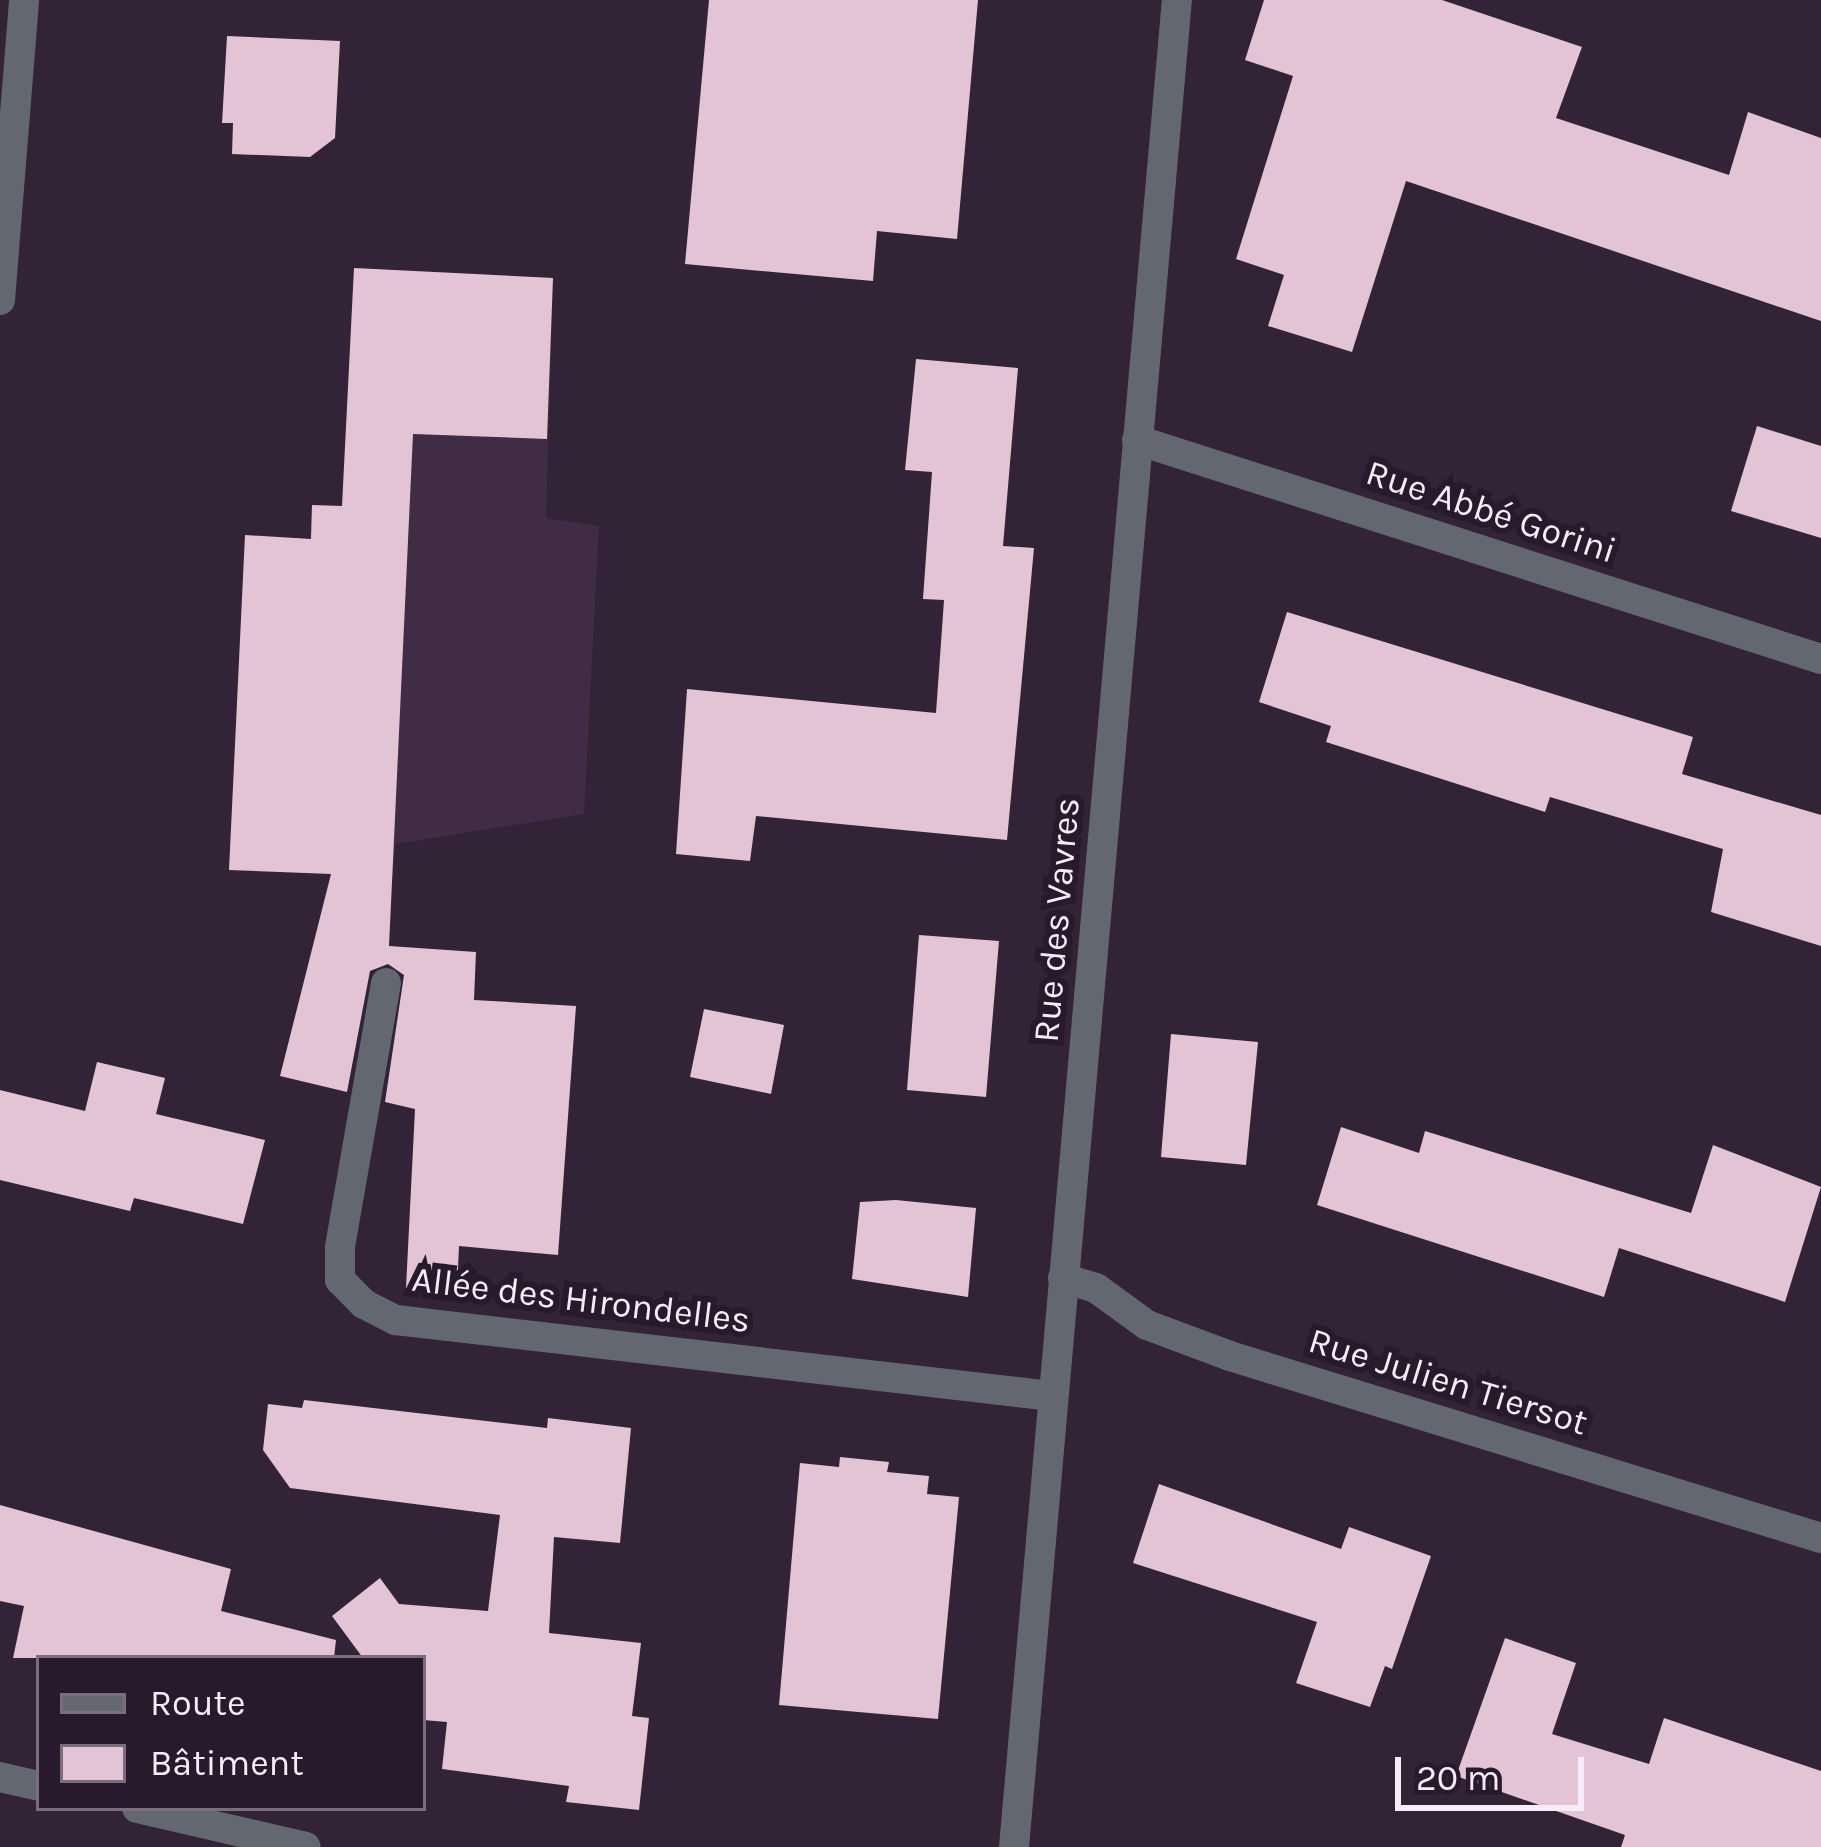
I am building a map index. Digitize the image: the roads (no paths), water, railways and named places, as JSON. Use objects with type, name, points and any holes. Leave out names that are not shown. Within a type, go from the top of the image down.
[{"type":"street","points":[[0,300],[24,0]]},
{"type":"street","name":"Rue des Vavres","points":[[1014,1847],[1177,0]]},
{"type":"street","name":"Rue Abbé Gorini","points":[[1137,440],[1821,659]]},
{"type":"street","name":"Allée des Hirondelles","points":[[386,983],[340,1246],[340,1280],[364,1304],[396,1319],[1052,1396]]},
{"type":"street","name":"Rue Julien Tiersot","points":[[1063,1278],[1096,1288],[1147,1325],[1230,1356],[1821,1538]]},
{"type":"street","points":[[0,1777],[36,1785]]},
{"type":"street","points":[[149,1811],[306,1847]]}]
